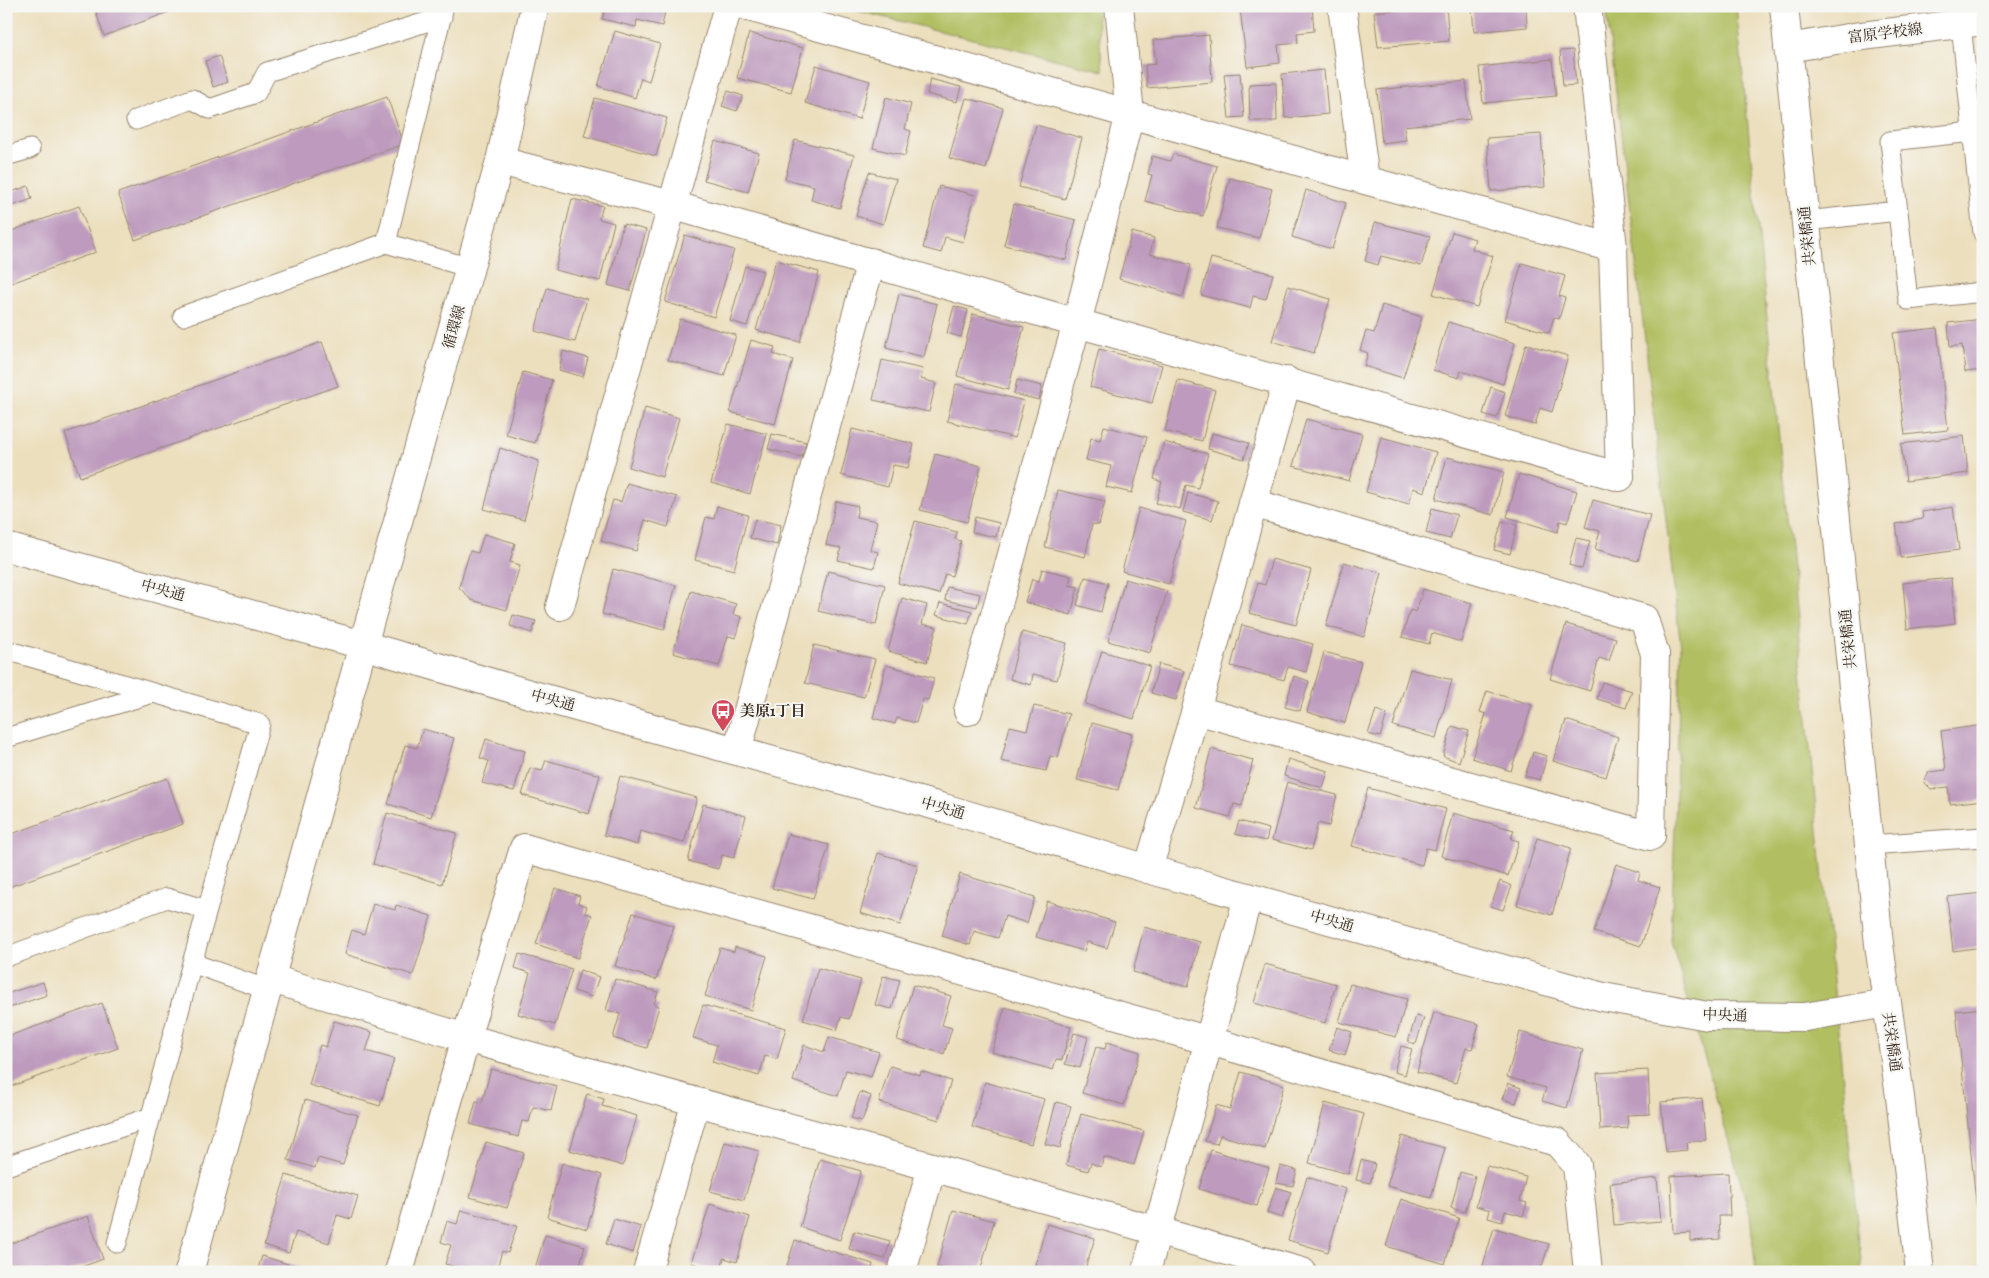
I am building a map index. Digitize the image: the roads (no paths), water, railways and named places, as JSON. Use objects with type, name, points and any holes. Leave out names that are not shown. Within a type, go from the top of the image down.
[{"type":"street","name":"循環線","points":[[189,1272],[500,161],[536,6]]},
{"type":"street","points":[[560,606],[728,6]]},
{"type":"street","points":[[745,6],[1613,248]]},
{"type":"street","points":[[968,712],[1076,323],[1130,114],[1119,6]]},
{"type":"street","points":[[1342,6],[1365,180]]},
{"type":"street","points":[[500,161],[672,205],[1076,323],[1287,381],[1620,477],[1613,248],[1587,6]]},
{"type":"street","name":"共栄橋通","points":[[1784,6],[1869,845],[1920,1272]]},
{"type":"street","name":"富原学校線","points":[[1788,48],[1972,22]]},
{"type":"street","points":[[738,751],[871,262]]},
{"type":"street","points":[[1148,869],[1196,710],[1287,381]]},
{"type":"street","points":[[1196,710],[1651,836],[1655,654],[1644,619],[1253,503]]},
{"type":"street","name":"中央通","points":[[6,547],[944,808],[1148,869],[1603,997],[1708,1016],[1805,1017],[1887,1003]]},
{"type":"street","points":[[399,1272],[466,1038],[524,848],[1557,1142],[1577,1165],[1588,1272]]},
{"type":"street","points":[[1146,1272],[1210,1042],[1248,896]]},
{"type":"street","points":[[270,984],[932,1167],[1302,1272]]},
{"type":"street","points":[[647,1272],[696,1102]]},
{"type":"street","points":[[902,1272],[932,1167]]},
{"type":"lane","points":[[136,120],[192,100],[210,109],[256,93],[266,72],[443,12]]},
{"type":"lane","points":[[386,243],[443,12]]},
{"type":"lane","points":[[1972,22],[1976,100],[1972,132],[1983,233]]},
{"type":"lane","points":[[1972,132],[1890,141],[1908,300],[1983,292]]},
{"type":"lane","points":[[6,156],[30,149]]},
{"type":"lane","points":[[1806,221],[1898,211]]},
{"type":"lane","points":[[183,316],[386,243],[470,268]]},
{"type":"lane","points":[[6,650],[260,724],[192,963],[117,1243]]},
{"type":"lane","points":[[6,738],[153,693]]},
{"type":"lane","points":[[1869,845],[1983,836]]},
{"type":"lane","points":[[6,957],[167,898],[207,910]]},
{"type":"lane","points":[[192,963],[270,984]]},
{"type":"lane","points":[[6,1166],[151,1118]]},
{"type":"place","name":"美原1丁目","points":[[723,732]]}]
